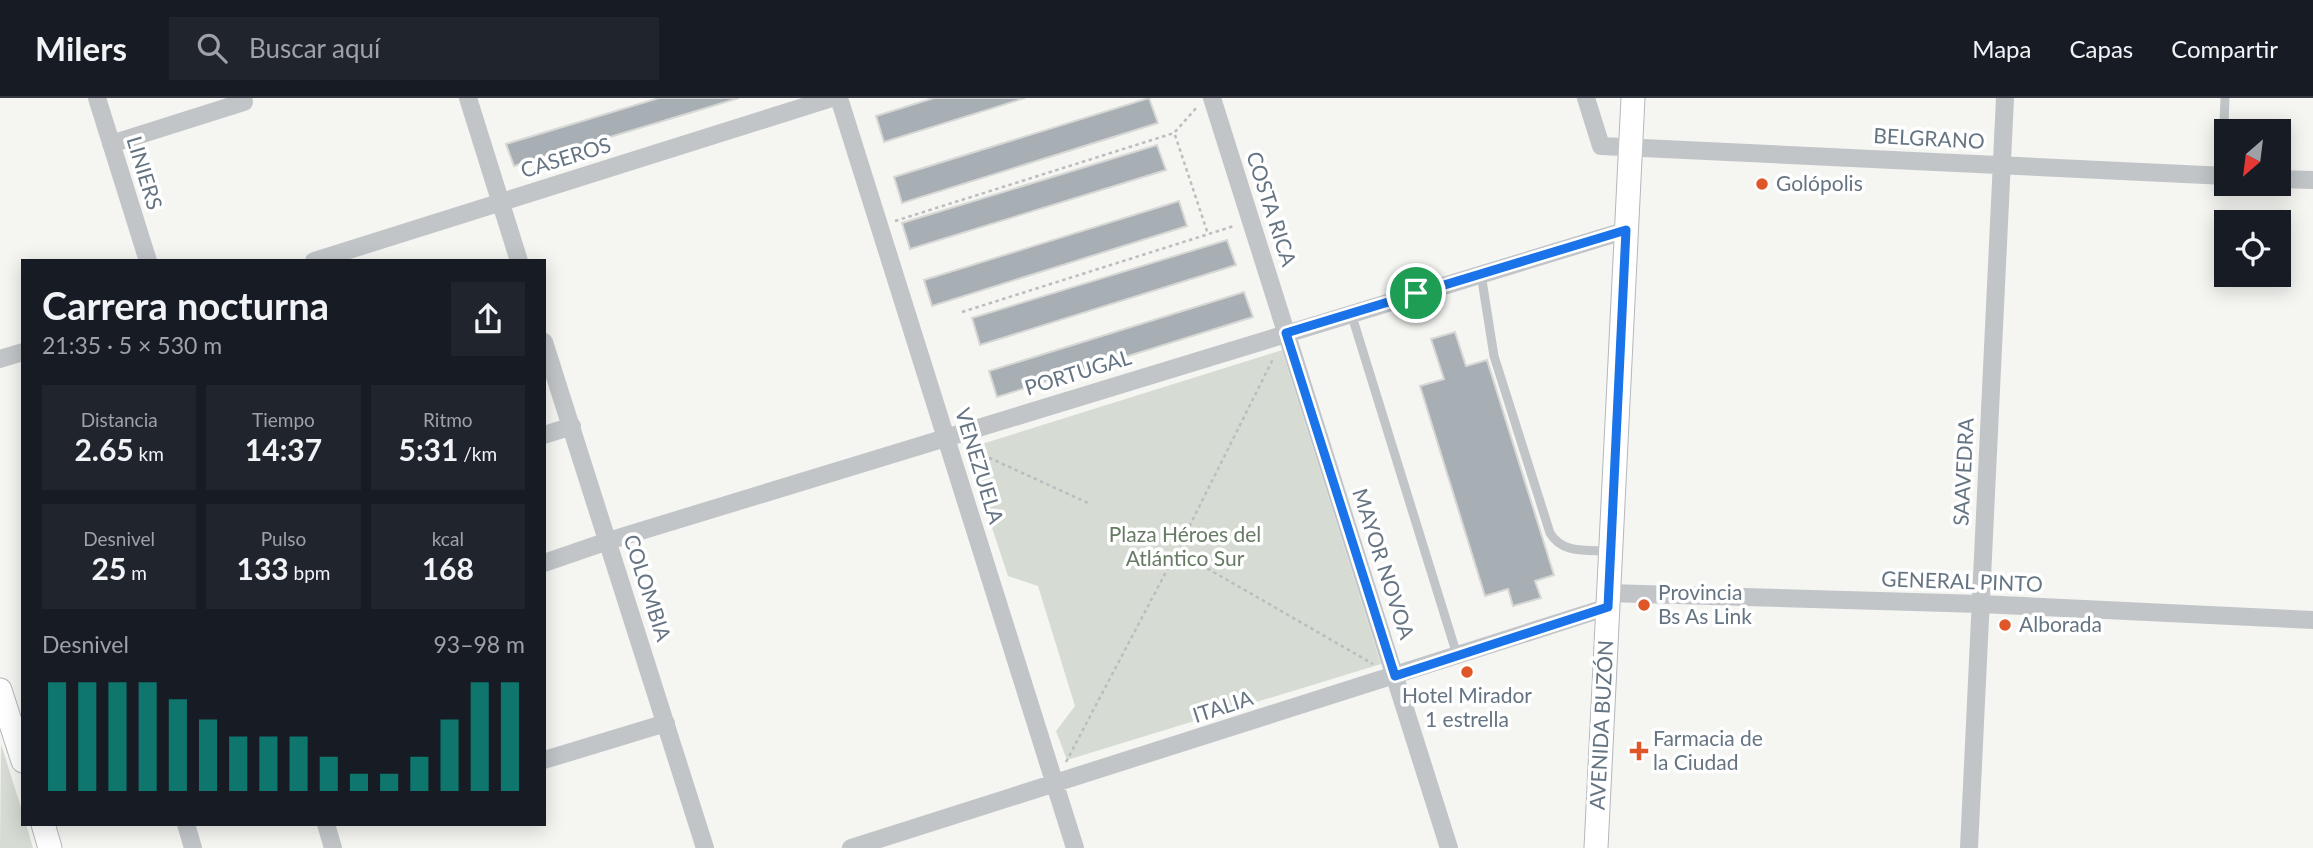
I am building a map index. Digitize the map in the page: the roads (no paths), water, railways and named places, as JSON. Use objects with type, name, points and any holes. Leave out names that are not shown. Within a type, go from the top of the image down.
[{"type":"main road","name":"AVENIDA BUZÓN","points":[[1596,848],[1633,98]]},
{"type":"main road","points":[[0,690],[21,756]]},
{"type":"main road","points":[[44,826],[50,848]]},
{"type":"street","name":"LINIERS","points":[[97,98],[147,259]]},
{"type":"street","points":[[468,98],[518,259]]},
{"type":"street","name":"CASEROS","points":[[320,259],[832,98]]},
{"type":"street","name":"VENEZUELA","points":[[839,98],[1075,848]]},
{"type":"street","name":"COSTA RICA","points":[[1212,98],[1286,333]]},
{"type":"street","name":"BELGRANO","points":[[1586,98],[1601,146],[2214,176]]},
{"type":"street","name":"SAAVEDRA","points":[[1969,848],[2005,98]]},
{"type":"street","points":[[111,144],[244,102]]},
{"type":"street","points":[[2291,179],[2313,180]]},
{"type":"street","name":"PORTUGAL","points":[[546,562],[608,541],[1626,230]]},
{"type":"street","name":"MAYOR NOVOA","points":[[1286,333],[1449,848]]},
{"type":"street","name":"COLOMBIA","points":[[546,348],[705,848]]},
{"type":"street","points":[[0,359],[21,353]]},
{"type":"street","points":[[546,434],[572,426]]},
{"type":"street","name":"GENERAL PINTO","points":[[1608,600],[1981,604],[2313,620]]},
{"type":"street","name":"ITALIA","points":[[851,848],[1395,676],[1608,600]]},
{"type":"street","points":[[546,759],[666,723]]},
{"type":"street","points":[[187,826],[193,848]]},
{"type":"street","points":[[327,826],[333,848]]},
{"type":"lane","points":[[2225,98],[2225,119]]},
{"type":"lane","points":[[1480,274],[1494,356],[1550,533],[1555,542],[1566,549],[1611,552]]},
{"type":"lane","points":[[1351,313],[1457,655]]},
{"type":"place","name":"Golópolis","points":[[1762,184]]},
{"type":"place","name":"Provincia Bs As Link","points":[[1644,605]]},
{"type":"place","name":"Alborada","points":[[2005,625]]},
{"type":"place","name":"Hotel Mirador 1 estrella","points":[[1467,672]]},
{"type":"place","name":"Farmacia de la Ciudad","points":[[1639,751]]},
{"type":"park label","name":"Plaza Héroes del Atlántico Sur","points":[[1185,547]]}]
